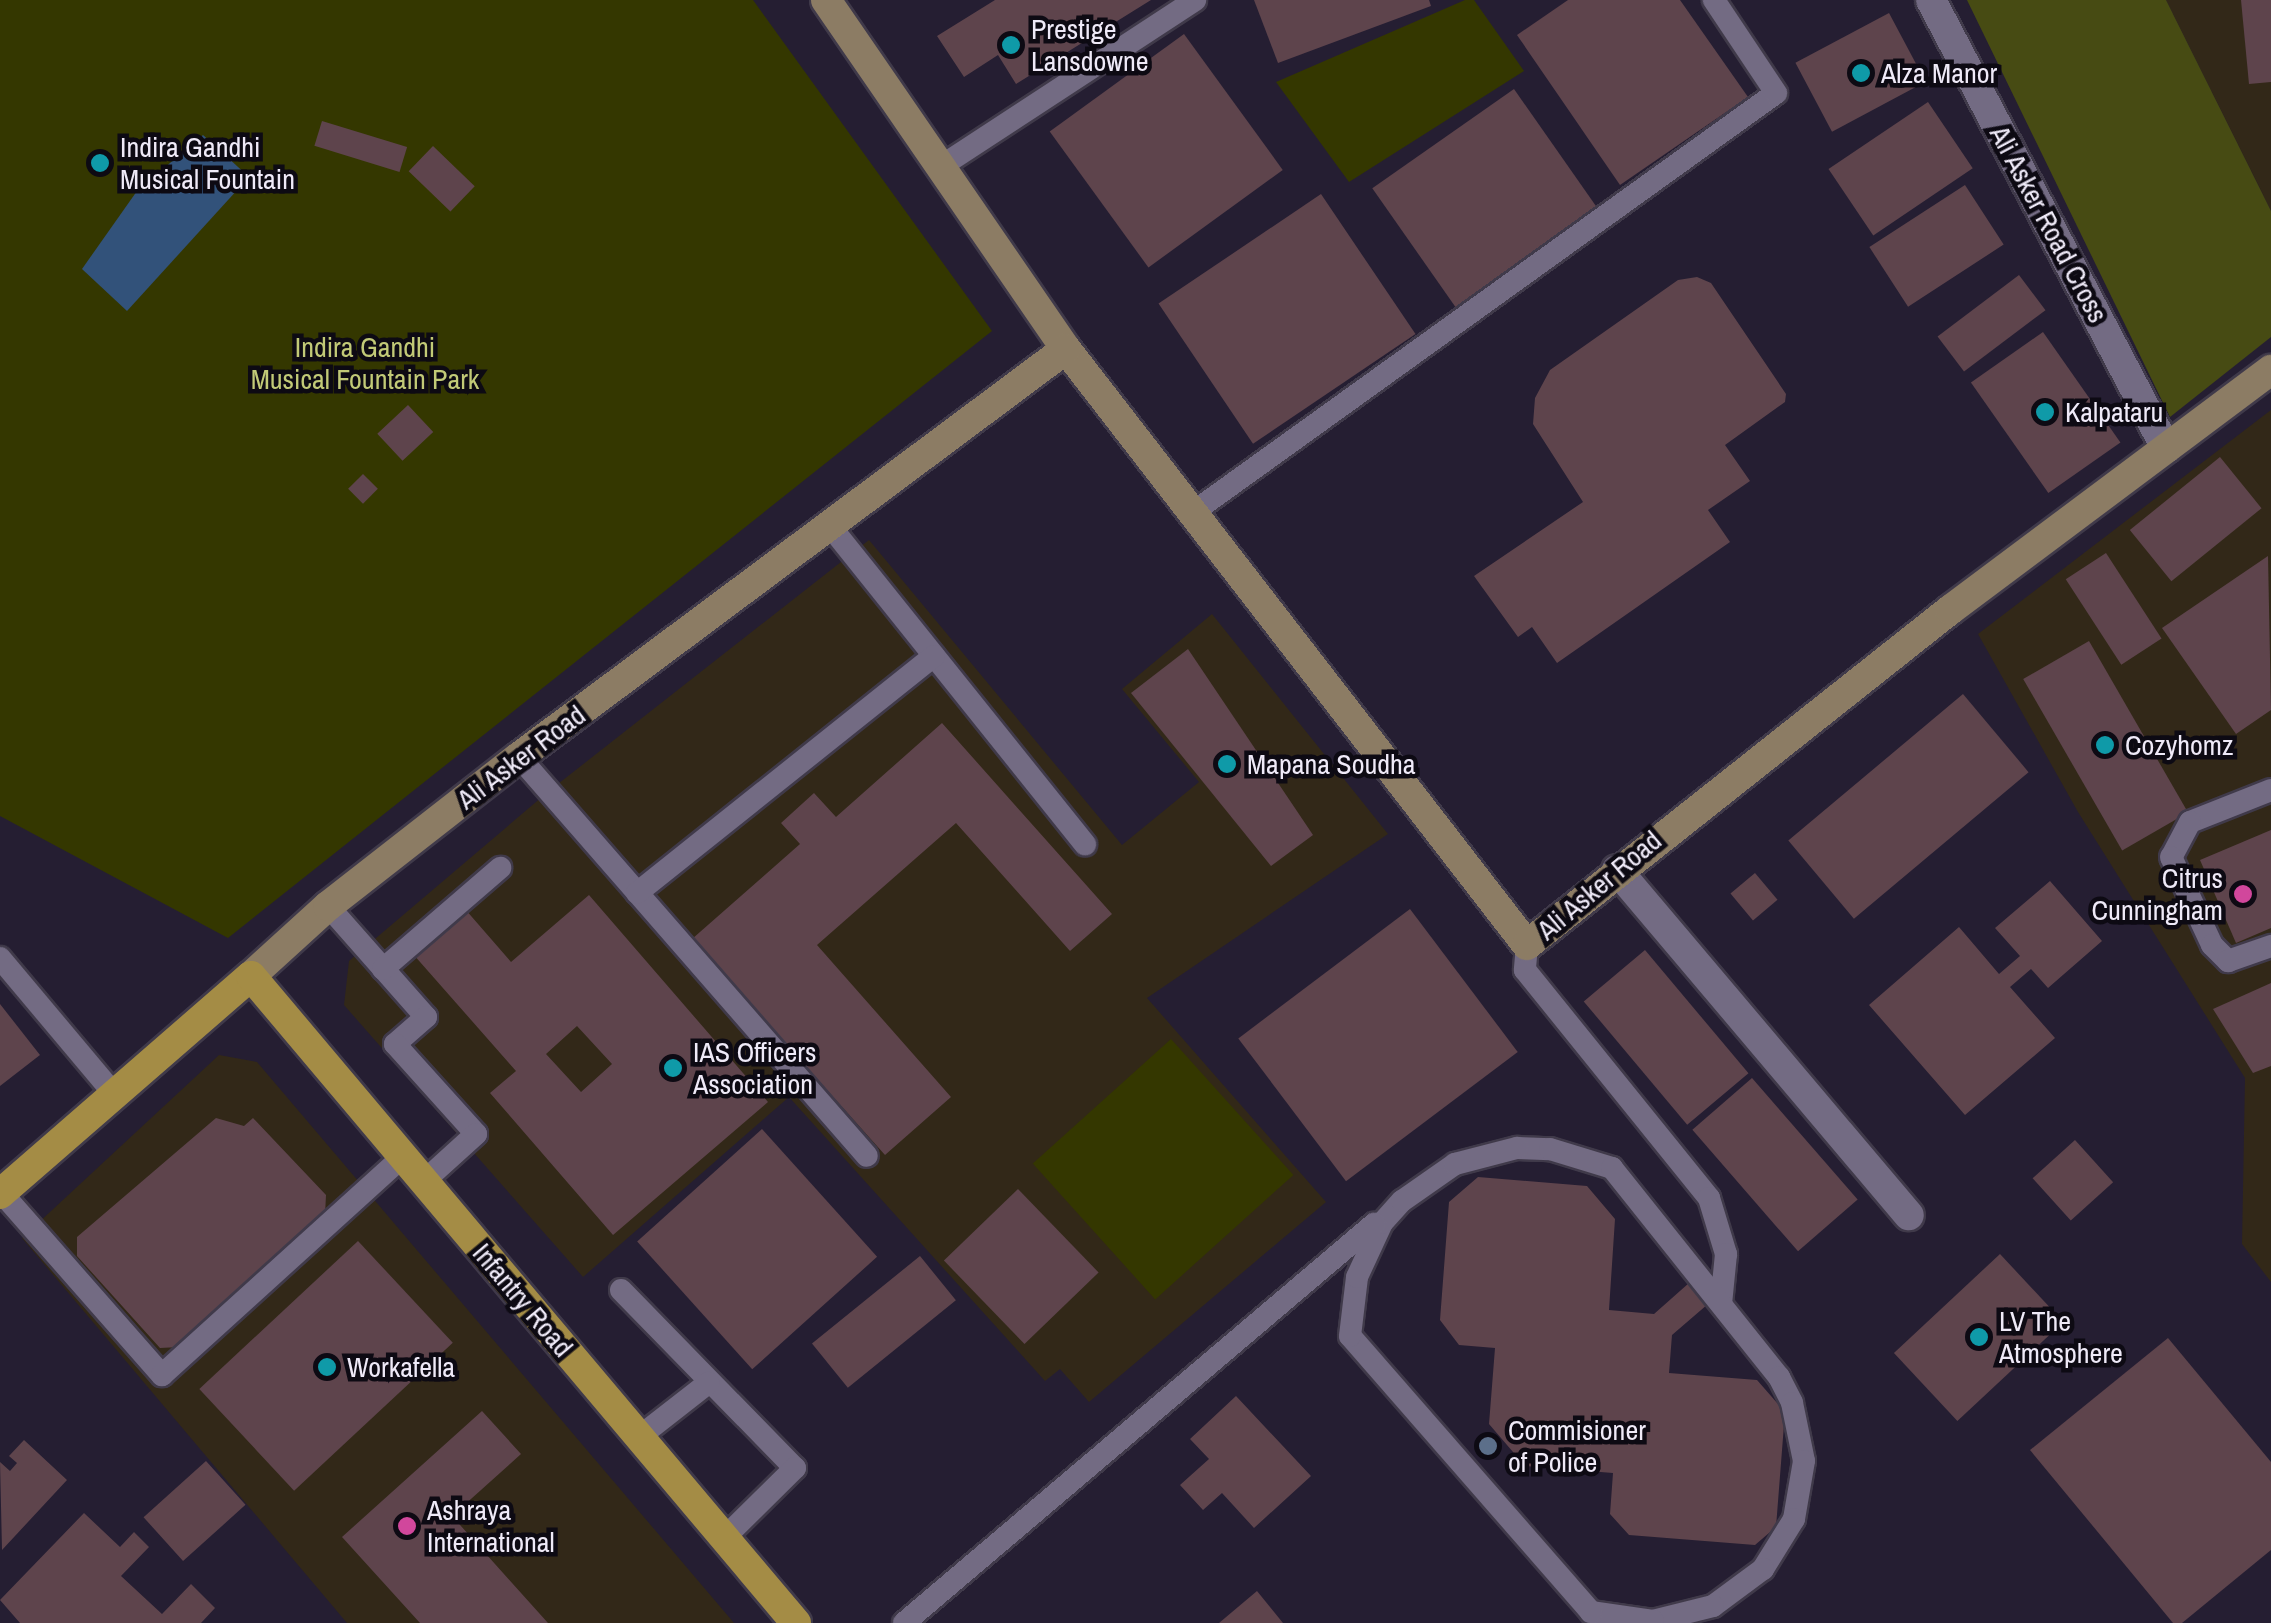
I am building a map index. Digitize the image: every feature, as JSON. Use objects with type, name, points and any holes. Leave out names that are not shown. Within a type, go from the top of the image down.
[{"type":"main road","name":"Ali Asker Road","points":[[1,1193],[251,976]]},
{"type":"main road","name":"Infantry Road","points":[[251,976],[796,1623]]},
{"type":"street","name":"Ali Asker Road","points":[[826,0],[1066,350],[1527,945],[1616,870],[2271,370]]},
{"type":"street","name":"Ali Asker Road Cross","points":[[1931,0],[2166,448]]},
{"type":"street","name":"Ali Asker Road","points":[[251,976],[328,906],[520,757],[1066,350]]},
{"type":"street","points":[[1616,870],[1909,1215]]},
{"type":"lane","points":[[940,167],[1195,0]]},
{"type":"lane","points":[[1192,512],[1776,93],[1714,0]]},
{"type":"lane","points":[[830,526],[1085,844]]},
{"type":"lane","points":[[638,893],[934,656]]},
{"type":"lane","points":[[520,757],[868,1156]]},
{"type":"lane","points":[[2271,790],[2190,822],[2171,857],[2212,945],[2228,960],[2271,946]]},
{"type":"lane","points":[[383,969],[500,868]]},
{"type":"lane","points":[[328,906],[426,1017],[395,1044],[476,1134],[423,1182]]},
{"type":"lane","points":[[1527,945],[1526,970],[1709,1198],[1726,1254],[1721,1304]]},
{"type":"lane","points":[[0,958],[114,1094]]},
{"type":"lane","points":[[904,1623],[1426,1180],[1486,1153],[1518,1148],[1582,1156],[1612,1168],[1721,1304],[1792,1403],[1804,1461],[1794,1519],[1763,1569],[1714,1606],[1653,1621],[1591,1612],[1350,1336],[1350,1306],[1367,1249],[1402,1201]]},
{"type":"lane","points":[[1,1193],[162,1375],[402,1157]]},
{"type":"lane","points":[[621,1290],[795,1468],[724,1538]]},
{"type":"lane","points":[[639,1436],[708,1383]]},
{"type":"shaded area","points":[[2166,0],[2271,0],[2271,211]]},
{"type":"shaded area","points":[[2271,410],[2271,1282],[2242,1244],[2245,1078],[2078,812],[1978,634]]},
{"type":"shaded area","points":[[869,540],[1122,845],[1199,782],[1122,689],[1212,614],[1388,834],[1147,998],[1326,1202],[1089,1402],[1060,1369],[1045,1381],[789,1097],[583,1277],[344,1005],[349,961],[549,791]]},
{"type":"shaded area","points":[[219,1055],[257,1062],[734,1623],[347,1623],[22,1238]]},
{"type":"green space","name":"Indira Gandhi Musical Fountain Park","points":[[0,0],[753,0],[992,331],[228,938],[0,816]]},
{"type":"green space","points":[[1465,0],[1474,0],[1524,71],[1349,182],[1276,82]]},
{"type":"green space","points":[[1967,0],[2166,0],[2271,211],[2271,337],[2170,417]]},
{"type":"green space","points":[[1171,1039],[1293,1175],[1155,1299],[1033,1163]]},
{"type":"water","points":[[203,135],[249,177],[127,311],[82,269],[137,191]]},
{"type":"building","name":"Prestige Lansdowne","points":[[995,0],[1151,0],[1016,84],[998,55],[964,77],[937,36]]},
{"type":"building","points":[[1254,0],[1429,0],[1431,6],[1278,63]]},
{"type":"building","points":[[1568,0],[1680,0],[1748,97],[1620,185],[1517,35]]},
{"type":"building","points":[[2241,0],[2271,0],[2271,82],[2249,84]]},
{"type":"building","name":"Alza Manor","points":[[1889,13],[1926,82],[1832,132],[1795,63]]},
{"type":"building","points":[[1184,34],[1283,170],[1148,267],[1050,132]]},
{"type":"building","points":[[1514,89],[1597,208],[1455,307],[1372,188]]},
{"type":"building","points":[[1928,102],[1973,168],[1873,235],[1829,169]]},
{"type":"building","points":[[322,121],[407,147],[400,172],[314,146]]},
{"type":"building","points":[[433,146],[475,186],[450,211],[409,171]]},
{"type":"building","points":[[1965,185],[2004,245],[1908,307],[1869,247]]},
{"type":"building","points":[[1321,194],[1416,334],[1253,444],[1159,304]]},
{"type":"building","points":[[2019,275],[2045,310],[1964,372],[1938,336]]},
{"type":"building","points":[[1697,277],[1711,283],[1786,394],[1785,402],[1725,445],[1750,481],[1708,510],[1730,542],[1557,663],[1532,627],[1518,637],[1474,576],[1583,502],[1533,424],[1535,398],[1550,370],[1678,280]]},
{"type":"building","name":"Kalpataru","points":[[2043,332],[2120,443],[2048,493],[1971,382]]},
{"type":"building","points":[[408,405],[433,432],[403,461],[377,434]]},
{"type":"building","points":[[2220,457],[2262,508],[2171,581],[2130,530]]},
{"type":"building","points":[[363,474],[378,489],[363,504],[348,489]]},
{"type":"building","points":[[2106,553],[2162,639],[2121,665],[2066,579]]},
{"type":"building","points":[[2268,556],[2271,710],[2236,734],[2162,628]]},
{"type":"building","name":"Cozyhomz","points":[[2089,641],[2188,812],[2122,850],[2023,679]]},
{"type":"building","name":"Mapana Soudha","points":[[1188,649],[1313,835],[1271,866],[1131,693]]},
{"type":"building","points":[[1963,694],[2029,772],[1854,919],[1788,841]]},
{"type":"building","points":[[942,723],[1112,914],[1070,951],[956,823],[817,945],[951,1097],[885,1155],[692,939],[800,844],[781,823],[814,793],[836,817]]},
{"type":"building","name":"Citrus Cunningham","points":[[2271,830],[2271,928],[2236,943],[2200,860]]},
{"type":"building","points":[[1755,873],[1777,900],[1753,920],[1730,894]]},
{"type":"building","points":[[2050,881],[2102,941],[2048,988],[2031,969],[2010,987],[2055,1038],[1965,1115],[1869,1005],[1959,927],[1999,974],[2020,956],[1995,928]]},
{"type":"building","name":"IAS Officers Association","points":[[589,895],[768,1102],[613,1235],[490,1093],[516,1071],[413,954],[465,909],[511,962]],"holes":[[[577,1026],[612,1064],[581,1092],[546,1054]]]},
{"type":"building","points":[[1410,909],[1518,1052],[1346,1181],[1238,1038]]},
{"type":"building","points":[[1645,950],[1748,1073],[1687,1125],[1584,1001]]},
{"type":"building","points":[[2271,983],[2271,1066],[2253,1073],[2213,1009]]},
{"type":"building","points":[[0,1004],[40,1055],[0,1086]]},
{"type":"building","points":[[1752,1078],[1858,1200],[1798,1251],[1692,1130]]},
{"type":"building","points":[[216,1118],[244,1126],[253,1118],[326,1195],[325,1215],[179,1347],[160,1348],[77,1256],[77,1237]]},
{"type":"building","points":[[762,1129],[877,1257],[752,1369],[637,1241]]},
{"type":"building","points":[[2075,1140],[2113,1182],[2071,1220],[2033,1178]]},
{"type":"building","points":[[1478,1177],[1587,1186],[1615,1219],[1609,1310],[1654,1314],[1689,1283],[1708,1304],[1672,1335],[1669,1373],[1757,1380],[1785,1412],[1776,1527],[1755,1545],[1629,1535],[1610,1514],[1613,1473],[1525,1466],[1489,1424],[1495,1348],[1459,1345],[1440,1320],[1449,1202]]},
{"type":"building","points":[[1018,1189],[1099,1272],[1024,1344],[944,1261]]},
{"type":"building","name":"Workafella","points":[[358,1241],[453,1343],[294,1491],[199,1389]]},
{"type":"building","name":"LV The Atmosphere","points":[[2000,1254],[2063,1322],[1957,1421],[1894,1353]]},
{"type":"building","points":[[920,1256],[956,1300],[848,1388],[812,1343]]},
{"type":"building","points":[[2168,1338],[2271,1462],[2271,1550],[2182,1623],[2173,1623],[2030,1450]]},
{"type":"building","points":[[1236,1396],[1311,1476],[1254,1528],[1222,1493],[1203,1510],[1180,1485],[1209,1459],[1190,1439]]},
{"type":"building","name":"Ashraya International","points":[[482,1411],[521,1454],[452,1516],[548,1623],[420,1623],[342,1537]]},
{"type":"building","points":[[24,1440],[67,1480],[2,1550],[0,1462],[10,1471],[17,1463],[9,1456]]},
{"type":"building","points":[[206,1461],[245,1505],[183,1561],[144,1517]]},
{"type":"building","points":[[84,1513],[120,1547],[134,1532],[149,1547],[121,1576],[162,1614],[191,1584],[215,1608],[201,1623],[20,1623],[0,1600]]},
{"type":"building","points":[[1257,1591],[1283,1623],[1219,1623]]},
{"type":"place","name":"Prestige Lansdowne","points":[[1011,45]]},
{"type":"place","name":"Alza Manor","points":[[1861,73]]},
{"type":"place","name":"Indira Gandhi Musical Fountain","points":[[100,163]]},
{"type":"place","name":"Kalpataru","points":[[2045,412]]},
{"type":"place","name":"Cozyhomz","points":[[2105,745]]},
{"type":"place","name":"Mapana Soudha","points":[[1227,764]]},
{"type":"place","name":"Citrus Cunningham","points":[[2243,894]]},
{"type":"place","name":"IAS Officers Association","points":[[673,1068]]},
{"type":"place","name":"LV The Atmosphere","points":[[1979,1337]]},
{"type":"place","name":"Workafella","points":[[327,1367]]},
{"type":"place","name":"Commisioner of Police","points":[[1488,1446]]},
{"type":"place","name":"Ashraya International","points":[[407,1526]]}]
